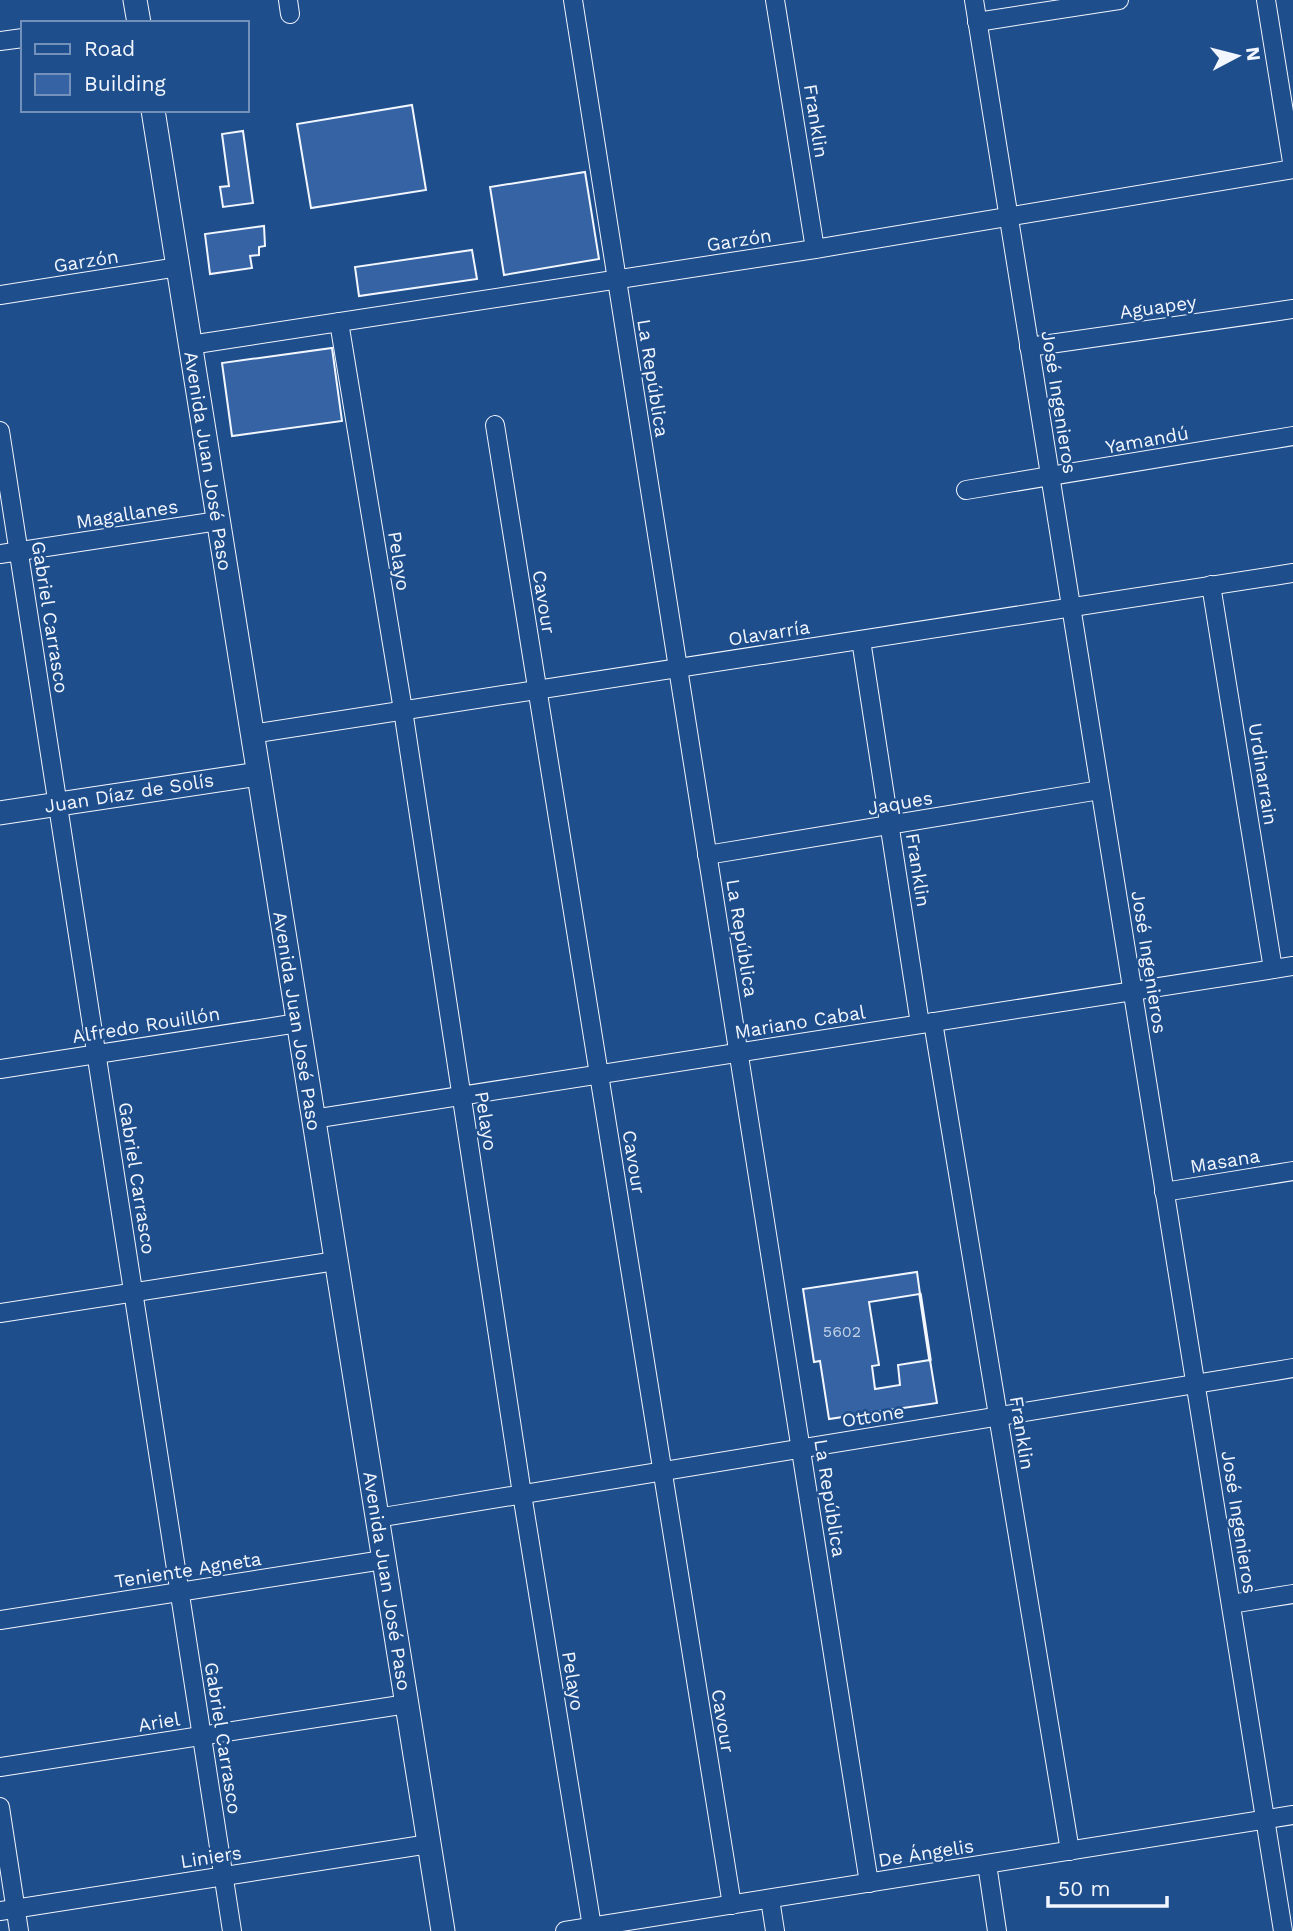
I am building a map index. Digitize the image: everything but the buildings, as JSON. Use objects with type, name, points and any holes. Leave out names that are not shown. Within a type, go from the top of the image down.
[{"type":"main road","name":"Avenida Juan José Paso","points":[[153,112],[443,1931]]},
{"type":"main road","name":"Juan Díaz de Solís","points":[[0,813],[258,774]]},
{"type":"street","name":"La República","points":[[573,0],[869,1883]]},
{"type":"street","name":"Franklin","points":[[775,0],[815,249]]},
{"type":"street","name":"José Ingenieros","points":[[974,0],[1283,1931]]},
{"type":"street","points":[[977,22],[1119,0]]},
{"type":"street","points":[[1266,0],[1293,169]]},
{"type":"street","points":[[0,41],[21,38]]},
{"type":"street","name":"Garzón","points":[[190,345],[815,249],[1293,169]]},
{"type":"street","name":"Garzón","points":[[0,295],[178,267]]},
{"type":"street","name":"Aguapey","points":[[1029,347],[1293,309]]},
{"type":"street","name":"Pelayo","points":[[339,323],[403,710],[522,1494],[592,1927]]},
{"type":"street","name":"Cavour","points":[[495,425],[732,1905]]},
{"type":"street","name":"Gabriel Carrasco","points":[[0,431],[232,1931]]},
{"type":"street","name":"Yamandú","points":[[966,490],[1293,436]]},
{"type":"street","name":"Magallanes","points":[[0,554],[218,521]]},
{"type":"street","name":"Olavarría","points":[[251,734],[1293,573]]},
{"type":"street","name":"Urdinarrain","points":[[1211,585],[1273,970]]},
{"type":"street","name":"Franklin","points":[[861,640],[890,826],[998,1416],[1070,1851]]},
{"type":"street","name":"Jaques","points":[[707,855],[1100,790]]},
{"type":"street","name":"Mariano Cabal","points":[[313,1119],[1293,966]]},
{"type":"street","name":"Alfredo Rouillón","points":[[0,1069],[298,1023]]},
{"type":"street","name":"Masana","points":[[1164,1192],[1293,1171]]},
{"type":"street","points":[[0,1313],[336,1261]]},
{"type":"street","name":"Ottone","points":[[377,1518],[1293,1368]]},
{"type":"street","name":"Teniente Agneta","points":[[0,1620],[383,1560]]},
{"type":"street","points":[[1231,1604],[1293,1594]]},
{"type":"street","name":"Ariel","points":[[0,1767],[407,1704]]},
{"type":"street","points":[[0,1807],[8,1910],[19,1931]]},
{"type":"street","name":"De Ángelis","points":[[565,1931],[1293,1815]]},
{"type":"street","name":"Liniers","points":[[8,1910],[429,1844]]},
{"type":"street","points":[[987,1864],[997,1931]]},
{"type":"street","points":[[769,1899],[775,1931]]},
{"type":"wall","points":[[920,1294],[930,1360]]}]
